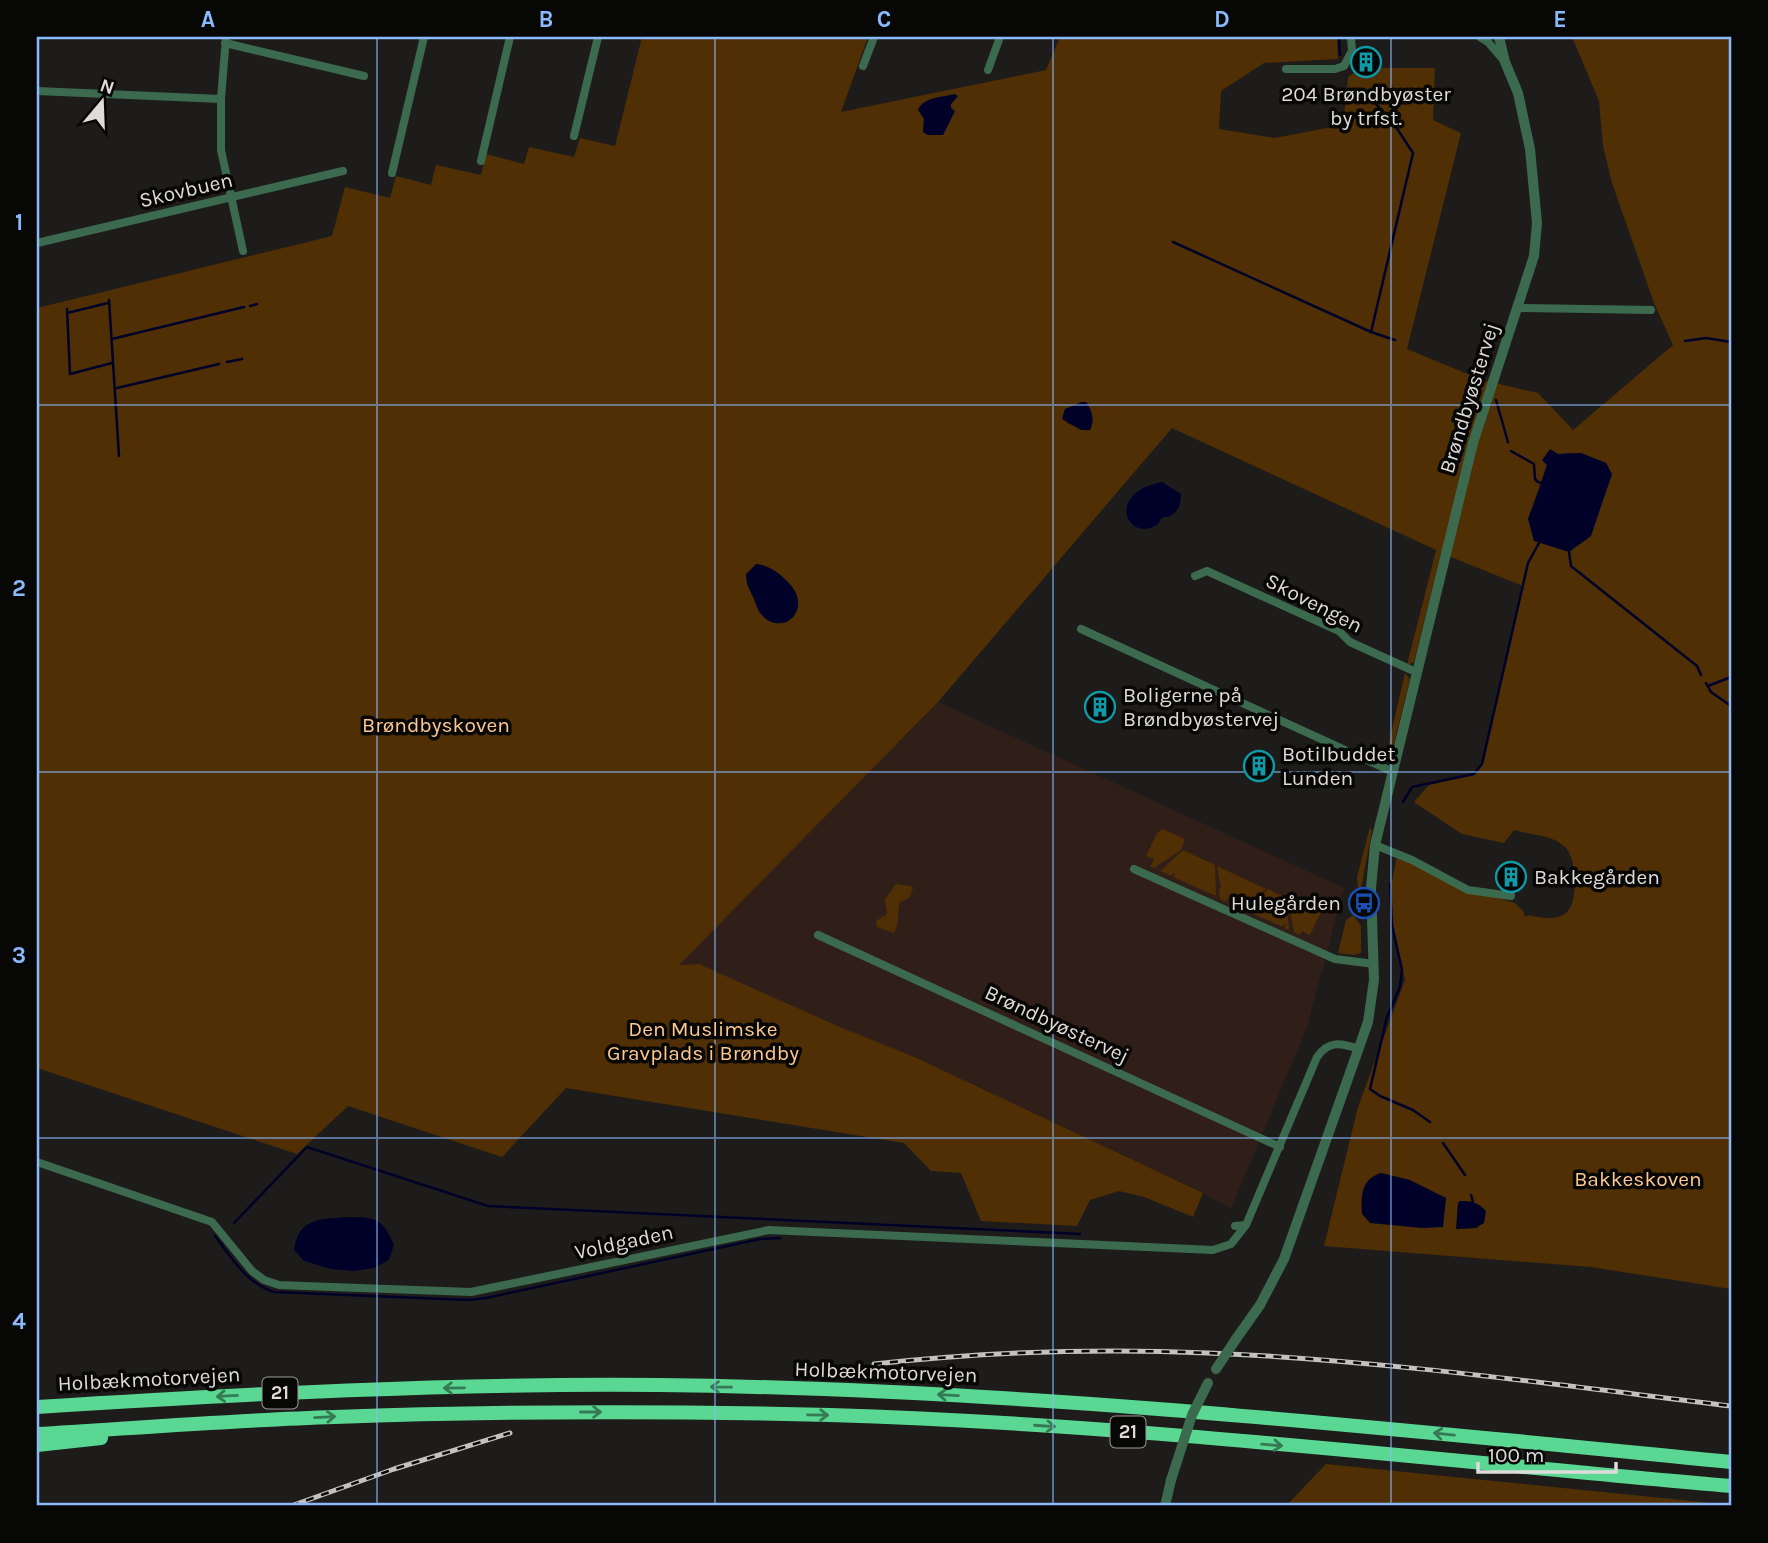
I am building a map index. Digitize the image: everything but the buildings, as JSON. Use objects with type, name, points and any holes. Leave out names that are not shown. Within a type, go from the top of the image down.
[{"type":"highway","name":"Holbækmotorvejen","points":[[37,1405],[81,1405],[330,1390],[658,1385],[832,1390],[1168,1410],[1731,1462]]},
{"type":"highway","name":"21","points":[[37,1434],[331,1417],[522,1412],[832,1415],[1151,1433],[1731,1486]]},
{"type":"highway","points":[[37,1445],[81,1441],[155,1427]]},
{"type":"street","points":[[393,173],[424,37]]},
{"type":"street","points":[[481,161],[510,37]]},
{"type":"street","points":[[574,136],[598,37]]},
{"type":"street","points":[[863,66],[874,37]]},
{"type":"street","points":[[988,70],[1000,37]]},
{"type":"street","points":[[1286,69],[1335,69],[1344,66],[1352,51],[1351,37]]},
{"type":"street","points":[[1480,37],[1488,42],[1505,62]]},
{"type":"street","name":"Brøndbyøstervej","points":[[1165,1506],[1184,1436],[1208,1383],[1260,1305],[1284,1259],[1368,1023],[1374,964],[1371,888],[1375,845],[1473,443],[1534,256],[1537,223],[1525,122],[1499,37]]},
{"type":"street","points":[[243,251],[221,150],[221,99],[226,40],[364,76]]},
{"type":"street","points":[[37,91],[221,99]]},
{"type":"street","name":"Skovbuen","points":[[37,243],[343,171]]},
{"type":"street","points":[[1517,308],[1651,310]]},
{"type":"street","name":"Skovengen","points":[[1195,576],[1207,571],[1339,631],[1350,642],[1416,672]]},
{"type":"street","points":[[1081,629],[1393,772]]},
{"type":"street","points":[[1375,845],[1412,860],[1468,890],[1511,896]]},
{"type":"street","points":[[1134,869],[1335,959],[1374,964]]},
{"type":"street","name":"Brøndbyøstervej","points":[[818,935],[1280,1147]]},
{"type":"street","points":[[1235,1226],[1245,1225],[1322,1051],[1336,1043],[1359,1049]]},
{"type":"street","name":"Voldgaden","points":[[37,1162],[212,1222],[253,1271],[264,1280],[304,1286],[471,1292],[769,1230],[1213,1250],[1231,1244],[1245,1225]]},
{"type":"shaded area","points":[[938,702],[1344,888],[1307,1027],[1231,1209],[1203,1193],[917,1058],[678,965]]},
{"type":"green space","name":"Brøndbyskoven","points":[[642,37],[868,37],[841,112],[1046,70],[1060,37],[1337,37],[1338,59],[1264,63],[1221,91],[1219,129],[1275,138],[1343,125],[1348,77],[1361,68],[1435,68],[1433,120],[1461,133],[1407,349],[1482,380],[1538,393],[1573,430],[1673,345],[1654,303],[1612,183],[1603,146],[1599,101],[1572,37],[1731,37],[1731,1289],[1591,1267],[1324,1246],[1358,1107],[1405,980],[1392,925],[1390,893],[1397,855],[1445,882],[1515,903],[1525,917],[1558,917],[1566,913],[1573,900],[1575,880],[1572,860],[1560,843],[1547,837],[1514,830],[1504,843],[1462,834],[1414,802],[1429,785],[1474,774],[1482,764],[1523,586],[1441,553],[1414,662],[1407,665],[1436,550],[1172,428],[938,702],[679,965],[699,964],[835,1025],[917,1058],[1203,1193],[1193,1217],[1144,1197],[1119,1191],[1090,1200],[1077,1226],[981,1221],[961,1173],[931,1171],[904,1143],[566,1088],[502,1157],[348,1106],[297,1154],[37,1068],[37,308],[332,236],[345,187],[390,198],[396,176],[431,185],[436,165],[481,175],[486,154],[524,164],[529,147],[574,157],[580,138],[615,146]],"holes":[[[947,96],[951,108],[943,135],[928,135],[923,132],[924,119],[935,98],[942,99]],[[1082,402],[1093,422],[1086,431],[1067,423],[1070,407]],[[1581,453],[1606,463],[1612,474],[1528,519],[1547,464],[1557,454]],[[746,582],[788,622],[780,622],[767,616]],[[1470,1201],[1481,1206],[1478,1228],[1456,1229]]]},
{"type":"green space","points":[[1405,673],[1410,679],[1390,759],[1385,760]]},
{"type":"green space","points":[[1370,827],[1372,831],[1361,888],[1358,889],[1357,877]]},
{"type":"green space","points":[[1163,829],[1185,839],[1181,850],[1154,868],[1150,866],[1154,859],[1146,856],[1157,833]]},
{"type":"green space","points":[[1183,850],[1215,865],[1216,896],[1173,877],[1173,873],[1172,876],[1160,871]]},
{"type":"green space","points":[[1217,866],[1266,889],[1242,908],[1228,902],[1231,899],[1228,898],[1227,902],[1220,899]]},
{"type":"green space","points":[[896,884],[911,886],[913,889],[909,898],[900,902],[894,933],[877,927],[876,921],[887,914],[885,899]]},
{"type":"green space","points":[[1268,889],[1286,898],[1289,930],[1284,928],[1284,924],[1283,927],[1247,911]]},
{"type":"green space","points":[[1288,899],[1312,909],[1316,901],[1318,902],[1322,910],[1310,935],[1302,931],[1300,935],[1294,932]]},
{"type":"green space","points":[[1353,915],[1361,926],[1361,953],[1338,953],[1346,920]]},
{"type":"green space","points":[[1326,1464],[1731,1505],[1731,1506],[1286,1506]]},
{"type":"water","points":[[955,94],[958,96],[951,108],[955,111],[943,135],[928,135],[923,132],[924,119],[918,110],[924,102]]},
{"type":"water","points":[[1086,402],[1093,419],[1090,430],[1081,430],[1062,419],[1065,409]]},
{"type":"water","points":[[1550,449],[1558,454],[1581,453],[1606,463],[1612,474],[1591,536],[1569,552],[1534,541],[1528,519],[1541,485],[1538,482],[1542,481],[1547,465],[1542,460]]},
{"type":"water","points":[[1162,482],[1181,494],[1178,508],[1156,525],[1145,529],[1136,527],[1130,522],[1127,505],[1133,496],[1144,488]]},
{"type":"water","points":[[756,564],[777,573],[795,592],[797,611],[786,622],[769,621],[759,611],[746,578],[746,574]]},
{"type":"water","points":[[1381,1173],[1410,1180],[1446,1198],[1443,1227],[1422,1228],[1370,1223],[1362,1214],[1362,1195],[1369,1179]]},
{"type":"water","points":[[1460,1201],[1468,1201],[1483,1208],[1486,1211],[1484,1223],[1475,1228],[1456,1229]]},
{"type":"water","points":[[349,1217],[372,1219],[382,1225],[394,1245],[389,1260],[374,1268],[354,1271],[331,1269],[304,1261],[294,1250],[300,1231],[306,1226],[321,1220]]},
{"type":"waterway","points":[[1339,37],[1340,55]]},
{"type":"waterway","points":[[1363,89],[1396,127],[1413,153],[1371,332]]},
{"type":"waterway","points":[[1173,242],[1371,332],[1395,340]]},
{"type":"waterway","points":[[109,300],[119,456]]},
{"type":"waterway","points":[[67,313],[108,303]]},
{"type":"waterway","points":[[250,306],[257,304]]},
{"type":"waterway","points":[[112,339],[244,307]]},
{"type":"waterway","points":[[67,309],[70,374],[112,363]]},
{"type":"waterway","points":[[1685,341],[1706,338],[1731,342]]},
{"type":"waterway","points":[[227,362],[242,359]]},
{"type":"waterway","points":[[117,388],[219,364]]},
{"type":"waterway","points":[[1496,400],[1508,442]]},
{"type":"waterway","points":[[1511,451],[1534,464],[1535,479],[1538,482]]},
{"type":"waterway","points":[[1403,802],[1412,787],[1474,774],[1482,764],[1528,563],[1539,543]]},
{"type":"waterway","points":[[1569,552],[1571,566],[1697,666],[1701,675]]},
{"type":"waterway","points":[[1708,686],[1731,677]]},
{"type":"waterway","points":[[1706,683],[1711,692],[1731,706]]},
{"type":"waterway","points":[[1390,884],[1392,925],[1402,970],[1400,987],[1387,1017],[1370,1089],[1413,1110],[1430,1122]]},
{"type":"waterway","points":[[1443,1143],[1465,1175]]},
{"type":"waterway","points":[[234,1223],[307,1147],[488,1206],[1080,1234]]},
{"type":"waterway","points":[[1471,1195],[1473,1202]]},
{"type":"waterway","points":[[215,1236],[255,1283],[274,1292],[469,1300],[760,1239],[780,1238]]},
{"type":"railway","points":[[874,1364],[1041,1352],[1125,1351],[1274,1356],[1405,1367],[1731,1406]]},
{"type":"railway","points":[[291,1506],[394,1469],[510,1433]]},
{"type":"place","name":"204 Brøndbyøster by trfst.","points":[[1366,62]]},
{"type":"place","name":"Boligerne på Brøndbyøstervej","points":[[1100,707]]},
{"type":"place","name":"Botilbuddet Lunden","points":[[1259,766]]},
{"type":"place","name":"Bakkegården","points":[[1511,877]]},
{"type":"place","name":"Hulegården","points":[[1364,903]]},
{"type":"park label","name":"Den Muslimske Gravplads i Brøndby","points":[[703,1041]]},
{"type":"park label","name":"Bakkeskoven","points":[[1638,1179]]}]
